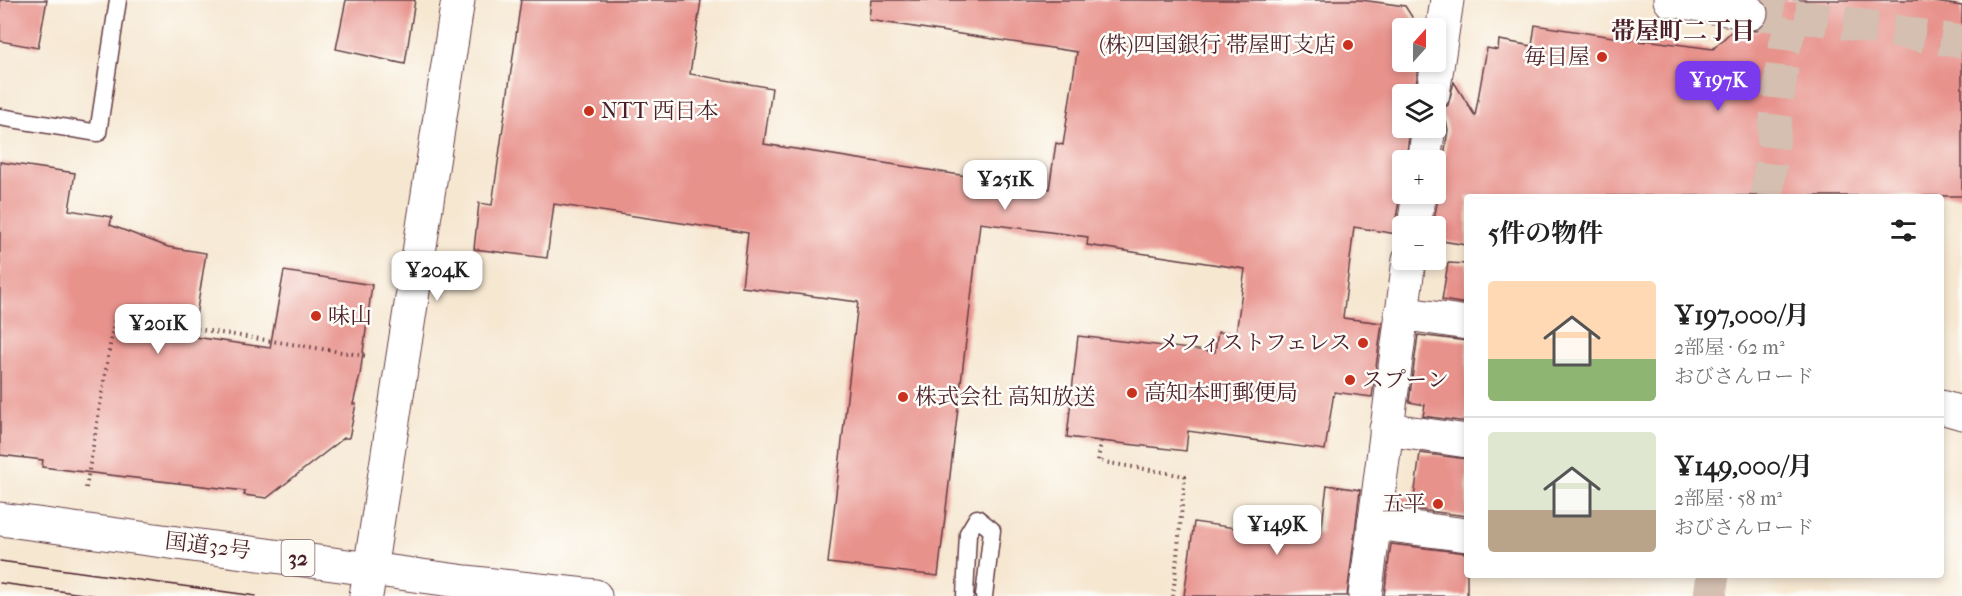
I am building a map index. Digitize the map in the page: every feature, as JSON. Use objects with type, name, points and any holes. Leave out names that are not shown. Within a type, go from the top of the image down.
[{"type":"main road","points":[[368,582],[458,0]]},
{"type":"main road","points":[[1434,84],[1447,0]]},
{"type":"main road","points":[[1670,0],[1751,13]]},
{"type":"main road","points":[[1365,596],[1407,270]]},
{"type":"main road","points":[[1401,313],[1464,323]]},
{"type":"main road","points":[[1944,408],[1962,413]]},
{"type":"main road","points":[[1386,429],[1464,441]]},
{"type":"main road","name":"国道32号","points":[[0,519],[368,582],[466,582],[596,596]]},
{"type":"main road","points":[[1374,523],[1464,535]]},
{"type":"lane","points":[[0,117],[98,133],[118,0]]},
{"type":"lane","points":[[965,596],[968,533],[977,518],[992,530],[984,596]]},
{"type":"path","points":[[86,488],[115,316],[375,358]]},
{"type":"path","points":[[1101,441],[1098,461],[1185,476],[1173,596]]},
{"type":"building","points":[[0,0],[47,0],[38,48],[0,41]]},
{"type":"building","points":[[346,0],[415,0],[405,64],[336,49]]},
{"type":"building","points":[[521,0],[701,0],[690,74],[772,88],[764,144],[1049,189],[1056,143],[1063,145],[1077,52],[869,20],[871,0],[1361,0],[1405,6],[1413,18],[1392,18],[1392,72],[1418,72],[1416,84],[1392,84],[1392,138],[1409,138],[1407,150],[1392,150],[1392,204],[1399,204],[1396,216],[1392,216],[1392,233],[1354,227],[1343,318],[1382,323],[1372,397],[1334,392],[1325,450],[1188,431],[1186,451],[1067,437],[1078,336],[1215,352],[1218,332],[1236,334],[1245,269],[1087,245],[1088,237],[980,223],[938,576],[828,563],[858,302],[742,287],[748,233],[554,204],[547,258],[474,249],[479,203],[492,205]]},
{"type":"building","points":[[1766,0],[1922,0],[1962,6],[1962,196],[1944,196],[1944,194],[1464,194],[1464,245],[1446,242],[1446,216],[1435,216],[1437,204],[1446,204],[1445,150],[1448,130],[1446,106],[1454,82],[1475,116],[1487,48],[1498,50],[1499,40],[1532,46],[1535,25],[1645,42],[1645,40],[1713,49],[1734,29],[1757,31],[1765,25],[1770,15]]},
{"type":"building","points":[[0,162],[75,173],[69,210],[112,217],[110,225],[168,247],[206,253],[193,335],[195,337],[270,348],[284,271],[372,285],[360,375],[353,404],[356,404],[349,438],[344,438],[267,498],[244,495],[245,491],[42,467],[43,460],[0,455]]},
{"type":"building","points":[[1448,263],[1464,264],[1464,304],[1442,300]]},
{"type":"building","points":[[1418,335],[1464,341],[1464,422],[1423,416],[1425,405],[1409,402]]},
{"type":"building","points":[[1420,453],[1464,459],[1464,516],[1396,507],[1397,495],[1414,498]]},
{"type":"building","points":[[1327,485],[1360,490],[1347,596],[1184,596],[1194,522],[1272,532],[1273,529],[1309,535],[1309,531],[1321,533]]},
{"type":"building","points":[[1391,544],[1464,553],[1467,596],[1384,596]]},
{"type":"tunnel","points":[[1767,194],[1784,49],[1799,0]]},
{"type":"tunnel","points":[[1751,13],[1795,17]]},
{"type":"tunnel","points":[[1795,17],[1962,42]]},
{"type":"tunnel","points":[[1710,596],[1712,578]]},
{"type":"tram line","points":[[0,561],[256,596]]},
{"type":"tram line","points":[[0,583],[98,596]]},
{"type":"place","name":"(株)四国銀行 帯屋町支店","points":[[1348,45]]},
{"type":"place","name":"毎日屋","points":[[1602,57]]},
{"type":"place","name":"NTT 西日本","points":[[589,111]]},
{"type":"place","name":"味山","points":[[316,316]]},
{"type":"place","name":"メフィストフェレス","points":[[1363,343]]},
{"type":"place","name":"スプーン","points":[[1350,380]]},
{"type":"place","name":"高知本町郵便局","points":[[1132,393]]},
{"type":"place","name":"株式会社 高知放送","points":[[903,397]]},
{"type":"place","name":"五平","points":[[1438,504]]},
{"type":"district","name":"帯屋町二丁目","points":[[1683,31]]}]
